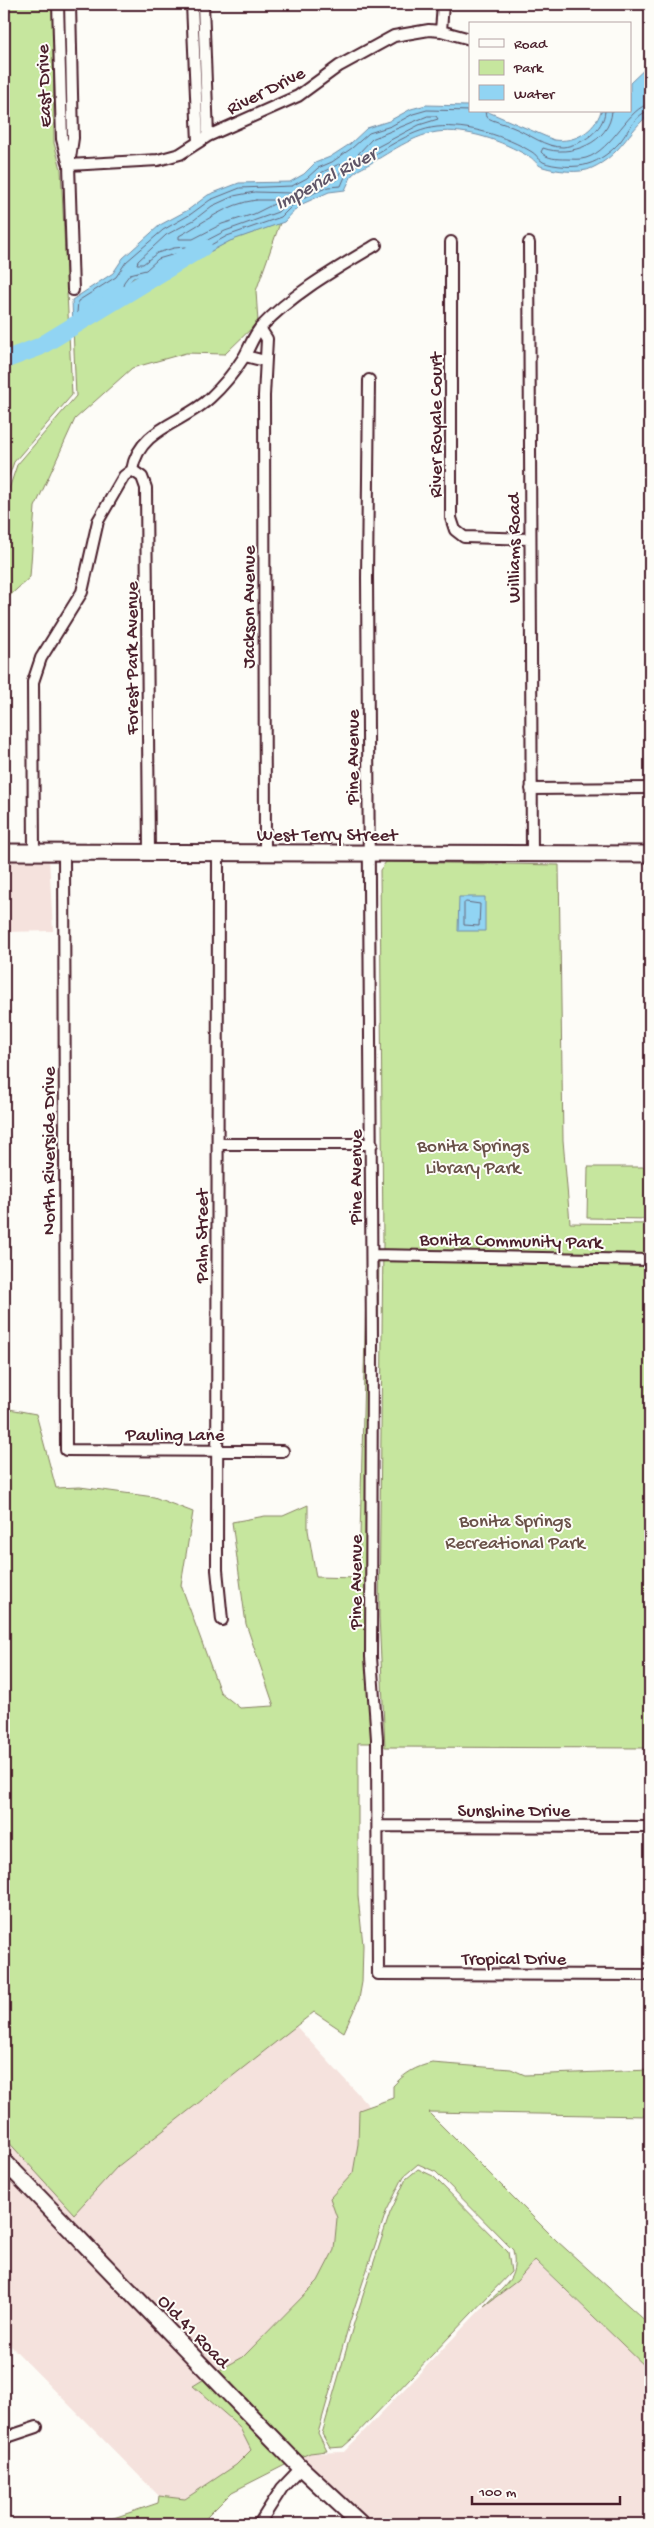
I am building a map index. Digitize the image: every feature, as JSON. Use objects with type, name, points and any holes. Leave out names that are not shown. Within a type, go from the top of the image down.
[{"type":"street","name":"East Drive","points":[[58,4],[62,139],[69,165]]},
{"type":"street","name":"East Drive","points":[[70,4],[74,138],[69,165],[73,290]]},
{"type":"street","points":[[192,4],[198,142]]},
{"type":"street","points":[[203,4],[208,136]]},
{"type":"street","points":[[441,31],[443,4]]},
{"type":"street","name":"River Drive","points":[[69,165],[158,160],[180,154],[208,136],[298,96],[339,66],[382,41],[418,30],[441,31],[469,40]]},
{"type":"street","name":"River Royale Court","points":[[451,242],[451,518],[454,530],[464,537],[530,539]]},
{"type":"street","name":"Williams Road","points":[[530,243],[532,854]]},
{"type":"street","points":[[34,852],[33,682],[41,658],[82,592],[98,521],[124,476],[132,470],[134,459],[146,440],[208,400],[245,356],[260,328],[304,292],[376,245]]},
{"type":"street","name":"Jackson Avenue","points":[[260,328],[267,338],[265,361],[265,852]]},
{"type":"street","points":[[245,356],[265,361]]},
{"type":"street","name":"Pine Avenue","points":[[369,380],[367,578],[372,1144],[371,1657],[377,1739],[378,1974]]},
{"type":"street","name":"Forest Park Avenue","points":[[132,470],[142,477],[147,495],[149,852]]},
{"type":"street","points":[[531,788],[650,788]]},
{"type":"street","name":"West Terry Street","points":[[4,852],[650,854]]},
{"type":"street","name":"North Riverside Drive","points":[[64,852],[66,1450]]},
{"type":"street","name":"Palm Street","points":[[218,852],[217,1570],[222,1620]]},
{"type":"street","points":[[218,1144],[372,1144]]},
{"type":"street","name":"Bonita Community Park","points":[[372,1255],[650,1260]]},
{"type":"street","name":"Pauling Lane","points":[[66,1450],[283,1451]]},
{"type":"street","name":"Sunshine Drive","points":[[378,1826],[650,1827]]},
{"type":"street","name":"Tropical Drive","points":[[378,1974],[650,1975]]},
{"type":"street","name":"Old 41 Road","points":[[7,2170],[301,2468],[360,2524]]},
{"type":"street","points":[[4,2438],[37,2427]]},
{"type":"street","points":[[260,2524],[282,2488],[301,2468]]},
{"type":"shaded area","points":[[4,858],[49,858],[53,931],[4,932]]},
{"type":"shaded area","points":[[296,2026],[369,2106],[359,2110],[358,2144],[353,2173],[331,2198],[337,2218],[334,2250],[318,2281],[243,2357],[216,2372],[4,2153],[4,2137],[74,2214],[117,2167]]},
{"type":"shaded area","points":[[4,2169],[206,2378],[193,2386],[239,2426],[251,2450],[236,2465],[185,2499],[159,2496],[11,2346],[4,2328]]},
{"type":"shaded area","points":[[534,2260],[650,2371],[650,2524],[368,2524],[299,2458],[310,2453],[344,2452],[484,2306],[517,2281]]},
{"type":"green space","points":[[4,4],[53,4],[54,143],[61,169],[72,395],[14,462],[4,490]]},
{"type":"green space","points":[[280,223],[256,291],[258,322],[225,354],[186,353],[132,368],[75,419],[35,507],[30,577],[4,601],[4,504],[17,465],[76,396],[73,328],[99,307],[117,302],[133,278],[148,274],[161,263],[175,259],[200,257],[229,241]]},
{"type":"green space","name":"Bonita Springs Recreational Park","points":[[386,862],[559,865],[563,1140],[570,1223],[650,1224],[650,1748],[385,1747],[379,1616],[383,1244],[380,870]]},
{"type":"green space","points":[[588,1167],[650,1167],[650,1219],[587,1218]]},
{"type":"green space","points":[[367,1250],[379,1250],[375,1616],[381,1743],[358,1743],[358,1896],[363,1945],[362,1982],[359,1999],[344,2032],[314,2012],[117,2167],[74,2214],[4,2137],[4,1408],[36,1414],[56,1488],[80,1487],[154,1497],[193,1512],[181,1585],[220,1692],[240,1708],[274,1706],[246,1624],[232,1522],[265,1516],[283,1516],[308,1505],[308,1530],[316,1577],[359,1578]]},
{"type":"green space","points":[[432,2063],[511,2069],[525,2075],[650,2070],[650,2114],[647,2116],[428,2112],[557,2241],[650,2325],[650,2371],[535,2260],[517,2281],[484,2306],[508,2282],[514,2269],[513,2250],[436,2172],[418,2164],[404,2176],[386,2212],[350,2321],[318,2433],[327,2451],[310,2453],[299,2458],[216,2372],[243,2357],[318,2281],[334,2250],[337,2218],[330,2198],[353,2173],[358,2144],[359,2110],[393,2098],[393,2086],[402,2077],[420,2066]]},
{"type":"green space","points":[[418,2169],[433,2176],[508,2252],[511,2272],[352,2439],[343,2447],[330,2448],[322,2434],[354,2323],[390,2213],[406,2179]]},
{"type":"green space","points":[[206,2378],[289,2463],[232,2492],[200,2524],[96,2524],[158,2503],[159,2496],[185,2499],[236,2465],[251,2450],[239,2426],[193,2386]]},
{"type":"water","points":[[650,64],[650,114],[610,157],[592,168],[581,171],[554,170],[539,165],[530,157],[507,145],[484,137],[448,131],[427,134],[406,143],[358,170],[352,175],[345,190],[329,192],[300,205],[284,222],[230,241],[200,257],[175,259],[161,263],[148,274],[133,278],[128,284],[125,299],[101,306],[73,328],[72,300],[113,273],[123,258],[160,225],[188,210],[208,195],[239,183],[290,182],[304,174],[315,163],[330,157],[350,144],[367,128],[389,121],[411,109],[426,105],[468,106],[469,112],[488,112],[554,140],[569,140],[589,130],[601,112],[632,112],[632,81]]},
{"type":"water","points":[[459,897],[485,897],[485,931],[458,931]]},
{"type":"waterway","name":"Imperial River","points":[[4,360],[39,347],[203,247]]},
{"type":"park label","name":"Bonita Springs Library Park","points":[[473,1155]]}]
